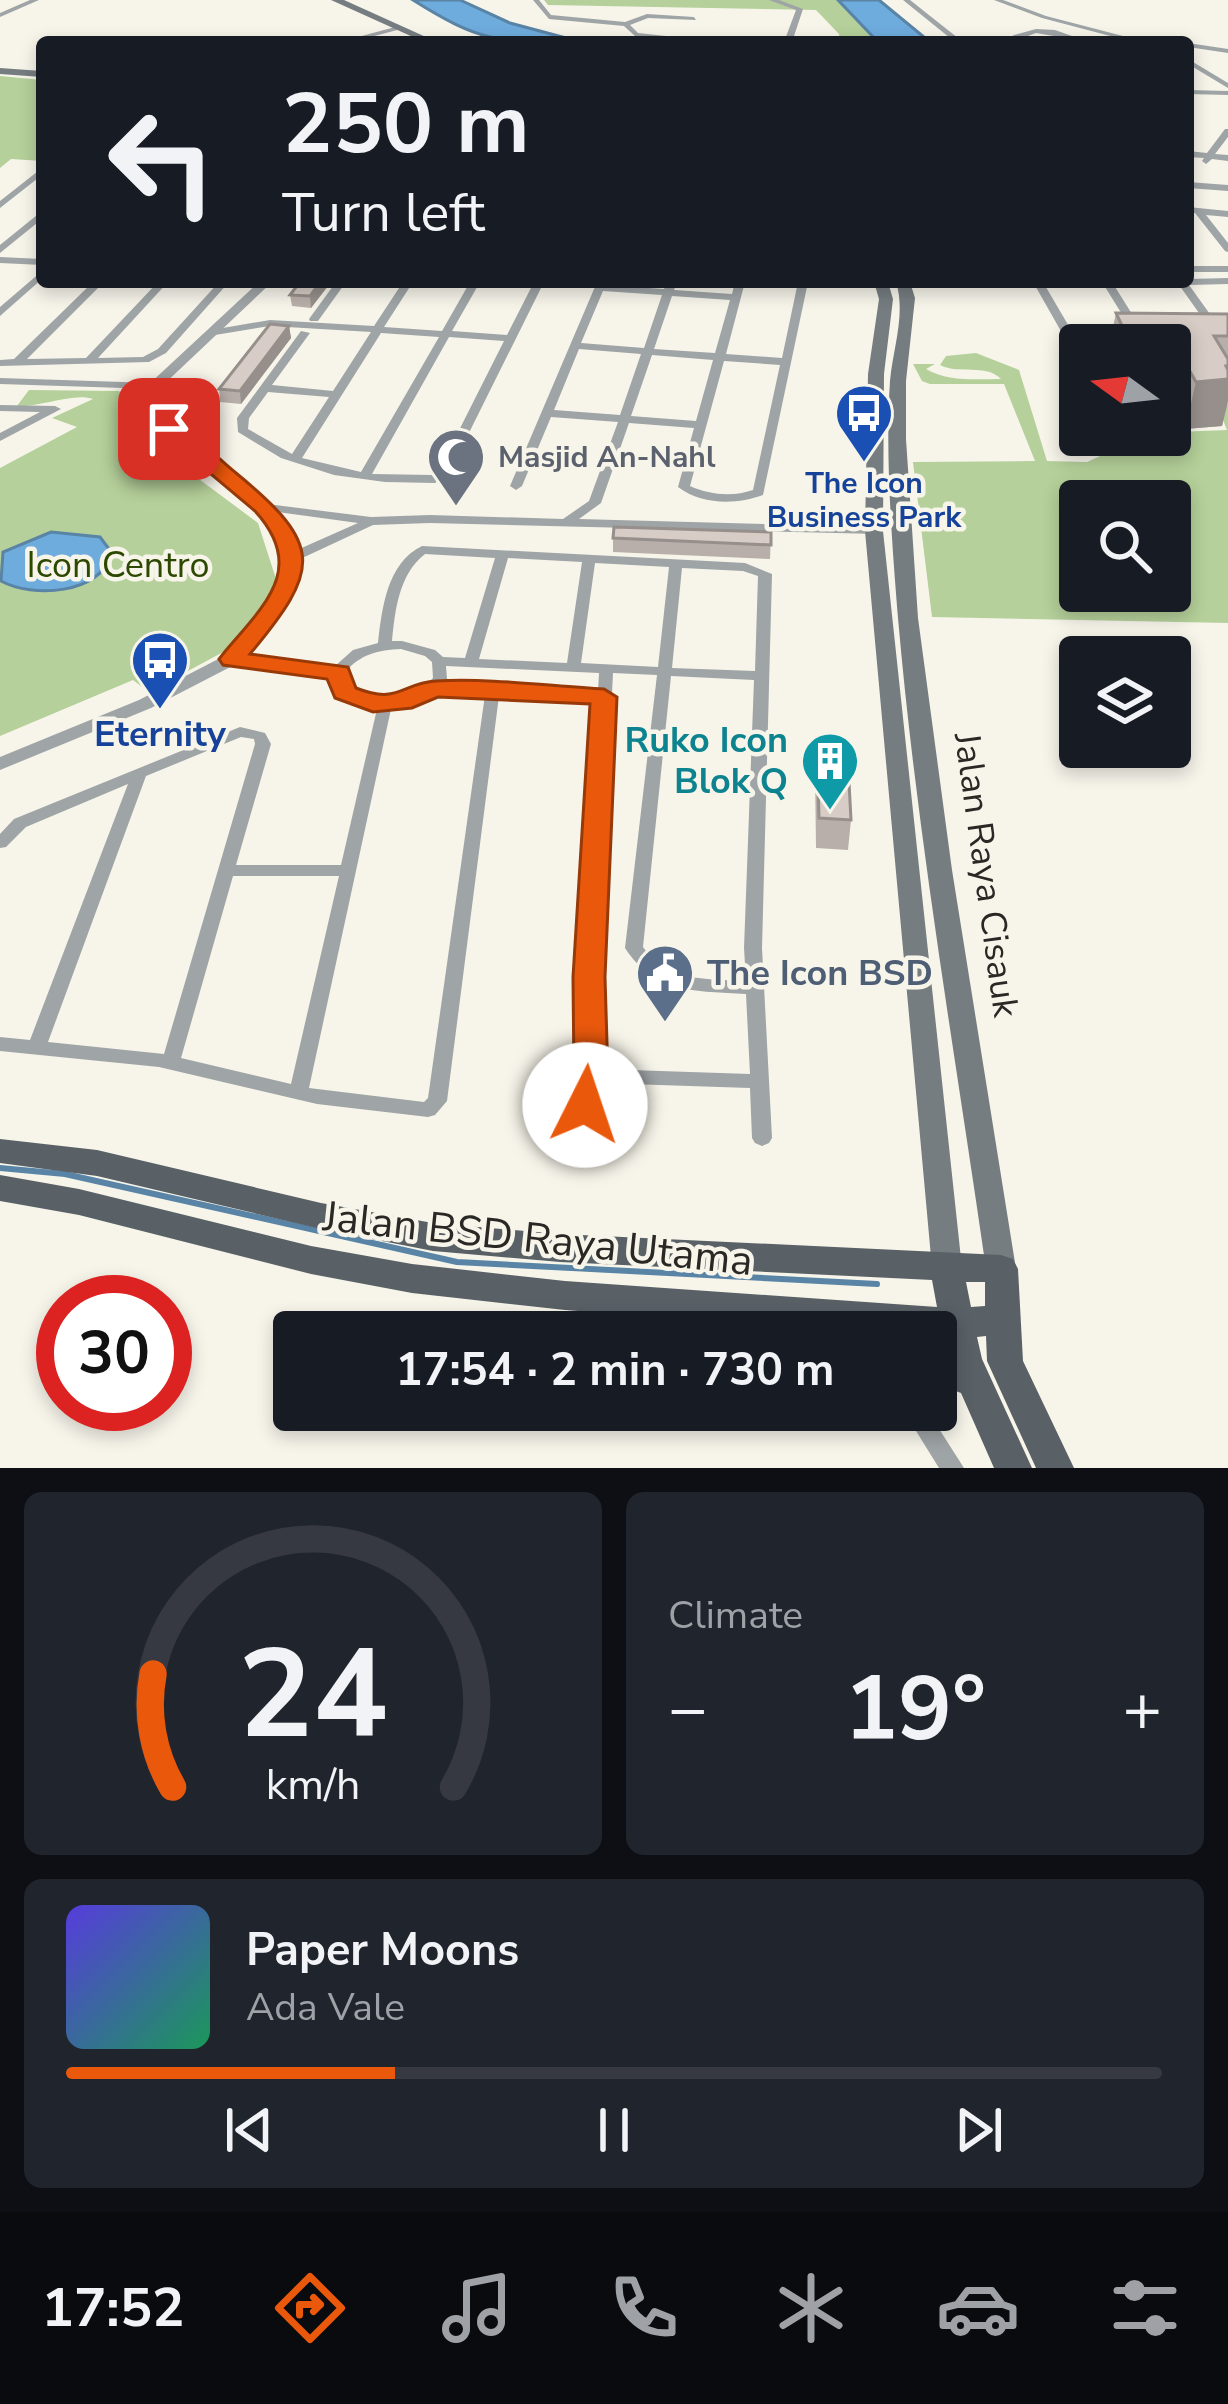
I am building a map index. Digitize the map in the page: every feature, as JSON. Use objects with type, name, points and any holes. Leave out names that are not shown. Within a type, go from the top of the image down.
[{"type":"main road","points":[[336,0],[418,36]]},
{"type":"main road","points":[[0,73],[36,76]]},
{"type":"main road","name":"Jalan Raya Cisauk","points":[[882,288],[886,299],[874,424],[874,531],[947,1268],[946,1311]]},
{"type":"main road","name":"Jalan Raya Cisauk","points":[[905,288],[898,439],[908,618],[940,870],[1001,1269],[1001,1321],[1012,1380],[1055,1468]]},
{"type":"main road","name":"Jalan BSD Raya Utama","points":[[0,1151],[97,1163],[433,1237],[560,1249],[1001,1269]]},
{"type":"main road","name":"Jalan BSD Raya Utama","points":[[0,1188],[45,1194],[311,1260],[412,1278],[732,1311]]},
{"type":"main road","name":"Jalan BSD Raya Utama","points":[[957,1332],[1001,1321]]},
{"type":"main road","name":"Jalan Raya Cisauk","points":[[957,1355],[1013,1468]]},
{"type":"street","points":[[0,15],[37,0]]},
{"type":"street","points":[[536,0],[549,17],[626,24],[647,16],[694,19]]},
{"type":"street","points":[[772,0],[800,9],[790,36]]},
{"type":"street","points":[[906,0],[951,36]]},
{"type":"street","points":[[997,0],[1119,36]]},
{"type":"street","points":[[626,24],[636,34],[656,36]]},
{"type":"street","points":[[367,36],[399,28]]},
{"type":"street","points":[[1029,36],[1050,30],[1068,36]]},
{"type":"street","points":[[1194,46],[1226,51]]},
{"type":"street","points":[[1194,65],[1228,90]]},
{"type":"street","points":[[1194,92],[1228,90]]},
{"type":"street","points":[[1207,158],[1228,131]]},
{"type":"street","points":[[1194,157],[1228,160]]},
{"type":"street","points":[[0,205],[36,176]]},
{"type":"street","points":[[1194,188],[1228,191]]},
{"type":"street","points":[[1194,211],[1228,214]]},
{"type":"street","points":[[1194,211],[1228,249]]},
{"type":"street","points":[[0,250],[36,219]]},
{"type":"street","points":[[0,260],[36,262]]},
{"type":"street","points":[[1194,269],[1228,269]]},
{"type":"street","points":[[0,313],[36,280]]},
{"type":"street","points":[[1194,282],[1228,281]]},
{"type":"street","points":[[21,359],[92,288]]},
{"type":"street","points":[[89,362],[157,288]]},
{"type":"street","points":[[0,363],[21,359],[135,362],[154,356],[218,288]]},
{"type":"street","points":[[0,381],[154,386],[261,288]]},
{"type":"street","points":[[314,320],[337,288]]},
{"type":"street","points":[[295,459],[404,288]]},
{"type":"street","points":[[365,476],[472,288]]},
{"type":"street","points":[[304,333],[243,418],[242,430],[261,446],[295,459],[365,476],[428,480],[442,476],[536,288]]},
{"type":"street","points":[[515,486],[600,288]]},
{"type":"street","points":[[567,522],[595,503],[670,288]]},
{"type":"street","points":[[677,288],[736,297]]},
{"type":"street","points":[[738,288],[687,492],[749,498],[758,494],[802,288]]},
{"type":"street","points":[[1041,288],[1071,339],[1144,341],[1111,288]]},
{"type":"street","points":[[1189,288],[1224,341],[1204,341]]},
{"type":"street","points":[[246,305],[250,314],[270,323]]},
{"type":"street","points":[[215,332],[270,323],[509,338]]},
{"type":"street","points":[[575,346],[786,362]]},
{"type":"street","points":[[0,352],[21,359]]},
{"type":"street","points":[[0,764],[145,704],[232,659],[275,608],[292,576],[293,557],[278,523],[169,429],[158,411],[154,386]]},
{"type":"street","points":[[266,388],[338,394]]},
{"type":"street","points":[[0,408],[55,410],[0,439]]},
{"type":"street","points":[[547,413],[701,425]]},
{"type":"street","points":[[595,503],[626,525]]},
{"type":"street","points":[[262,506],[371,521],[874,531]]},
{"type":"street","points":[[293,557],[371,521]]},
{"type":"street","points":[[385,645],[388,614],[413,554],[435,550],[745,567],[765,574],[753,988],[762,1138]]},
{"type":"street","points":[[471,662],[502,555]]},
{"type":"street","points":[[573,668],[589,562]]},
{"type":"street","points":[[676,565],[634,948],[643,965],[663,978],[753,988]]},
{"type":"street","points":[[232,659],[338,672],[360,652],[385,645],[417,647],[439,661],[762,676]]},
{"type":"street","points":[[338,672],[344,692],[385,705],[412,700],[433,688],[440,680],[439,661]]},
{"type":"street","points":[[585,1105],[591,1076],[589,977],[606,670]]},
{"type":"street","points":[[433,688],[604,697]]},
{"type":"street","points":[[0,1045],[171,1062],[299,1092],[415,1112],[428,1110],[437,1101],[492,694]]},
{"type":"street","points":[[299,1092],[385,705]]},
{"type":"street","points":[[0,843],[20,823],[140,773],[240,732],[260,736],[263,744],[171,1062]]},
{"type":"street","points":[[37,1046],[140,773]]},
{"type":"street","points":[[226,871],[348,871]]},
{"type":"street","points":[[591,1076],[759,1081]]},
{"type":"street","points":[[928,1431],[952,1468]]},
{"type":"green space","points":[[544,0],[838,0],[872,36],[839,36],[816,10],[548,5]]},
{"type":"green space","points":[[0,76],[36,79],[36,161],[11,159],[0,168]]},
{"type":"green space","points":[[976,353],[1019,370],[1047,461],[1191,456],[1191,431],[1227,430],[1217,405],[1228,404],[1228,623],[932,617],[913,462],[1035,461],[1004,384],[930,384],[922,381],[913,364],[935,364],[926,369],[953,378],[1001,379],[988,371],[940,365],[946,356]]},
{"type":"green space","name":"Icon Centro","points":[[29,390],[119,391],[168,456],[258,523],[276,579],[264,615],[238,644],[149,692],[133,680],[0,736],[0,468],[77,427],[52,418],[93,399],[17,406]]},
{"type":"water","points":[[413,0],[460,0],[510,23],[559,36],[485,36]]},
{"type":"water","points":[[838,0],[879,0],[923,36],[872,36]]},
{"type":"water","points":[[51,532],[100,537],[112,553],[105,567],[80,585],[47,591],[1,581],[3,552]]},
{"type":"building","points":[[295,288],[316,288],[310,296],[290,295]]},
{"type":"building","points":[[1116,313],[1228,314],[1228,336],[1214,336],[1228,359],[1228,379],[1196,382],[1191,373],[1191,324],[1121,324]]},
{"type":"building","points":[[270,324],[289,326],[240,391],[219,389]]},
{"type":"building","points":[[614,527],[771,532],[771,545],[613,538]]},
{"type":"building","points":[[817,743],[847,744],[851,820],[819,818]]},
{"type":"waterway","points":[[0,1168],[65,1174],[457,1262],[877,1284]]},
{"type":"place","name":"The Icon Business Park","points":[[864,464]]},
{"type":"place","name":"Masjid An-Nahl","points":[[456,508]]},
{"type":"place","name":"Eternity","points":[[160,711]]},
{"type":"place","name":"Ruko Icon Blok Q","points":[[830,812]]},
{"type":"place","name":"The Icon BSD","points":[[665,1024]]},
{"type":"route","points":[[169,429],[262,506],[278,523],[293,557],[292,576],[275,608],[232,659],[338,672],[344,692],[373,704],[399,704],[433,688],[604,697],[589,977],[591,1076],[585,1105]]}]
